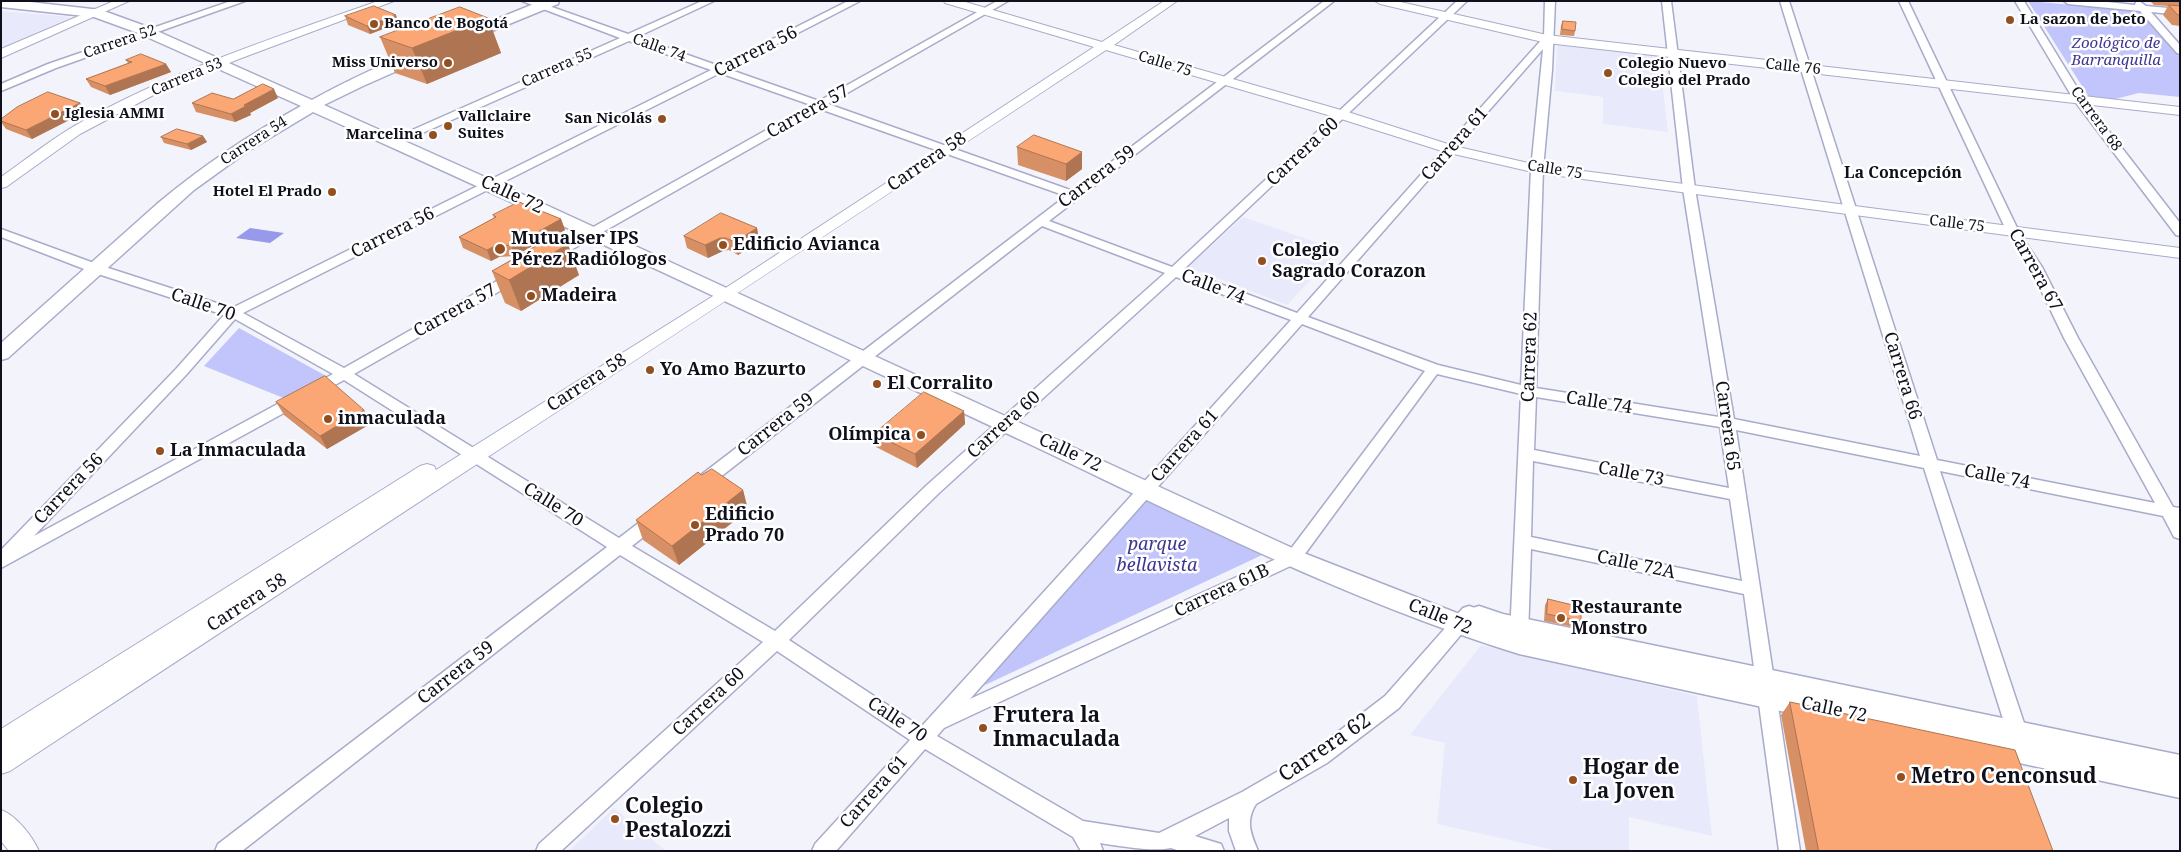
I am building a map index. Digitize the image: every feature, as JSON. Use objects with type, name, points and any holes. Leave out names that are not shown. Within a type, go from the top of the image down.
[{"type":"main road","name":"Calle 72","points":[[50,1],[102,10],[162,28],[231,58],[313,100],[726,287],[1297,552],[1464,618],[1519,636],[1765,688],[2020,741],[2180,767]]},
{"type":"main road","name":"Calle 72","points":[[2,2],[102,10],[216,64],[405,137],[495,182]]},
{"type":"main road","points":[[455,37],[537,3]]},
{"type":"main road","name":"Carrera 54","points":[[1,354],[136,223],[187,188],[224,155],[313,100],[425,48]]},
{"type":"main road","name":"Carrera 54","points":[[1,337],[90,267]]},
{"type":"main road","name":"Calle 72","points":[[2020,741],[2180,785]]},
{"type":"street","points":[[1,54],[124,1]]},
{"type":"street","name":"Carrera 52","points":[[1,88],[52,66],[241,1]]},
{"type":"street","name":"Carrera 53","points":[[1,184],[85,126],[157,89],[231,58],[389,1]]},
{"type":"street","name":"Carrera 55","points":[[405,137],[710,1]]},
{"type":"street","name":"Carrera 56","points":[[1,561],[181,372],[233,313],[856,1]]},
{"type":"street","name":"Calle 75","points":[[949,1],[1343,115],[1450,149],[1537,169],[2180,254]]},
{"type":"street","name":"Carrera 57","points":[[1,561],[344,374],[1004,1]]},
{"type":"street","name":"Carrera 58","points":[[1099,44],[1158,1]]},
{"type":"street","name":"Carrera 58","points":[[2,746],[726,287],[1099,44],[1172,1]]},
{"type":"street","name":"Carrera 59","points":[[689,492],[1039,221],[1330,1]]},
{"type":"street","name":"Calle 76","points":[[1380,1],[1547,40],[2180,111]]},
{"type":"street","name":"Carrera 60","points":[[546,851],[776,641],[933,489],[1174,272],[1463,1]]},
{"type":"street","name":"Carrera 62","points":[[1519,636],[1537,169],[1547,70],[1550,1]]},
{"type":"street","name":"Carrera 65","points":[[1666,1],[1689,189],[1727,423],[1790,851]]},
{"type":"street","name":"Carrera 66","points":[[1784,1],[1930,464],[2020,741]]},
{"type":"street","name":"Carrera 67","points":[[1903,1],[2013,232],[2036,267],[2071,338],[2173,512],[2180,533]]},
{"type":"street","name":"Carrera 68","points":[[2020,1],[2079,100],[2180,232]]},
{"type":"street","points":[[2068,1],[2139,5],[2180,12]]},
{"type":"street","name":"Calle 74","points":[[537,3],[627,37],[1074,195]]},
{"type":"street","points":[[2139,5],[2180,51]]},
{"type":"street","name":"Carrera 61","points":[[822,851],[1547,40]]},
{"type":"street","points":[[1523,65],[1537,64],[1544,66],[1547,70]]},
{"type":"street","name":"Calle 74","points":[[1039,221],[1434,370],[1528,391],[1727,423],[2173,512]]},
{"type":"street","name":"Calle 70","points":[[1,233],[90,267],[233,313],[344,374],[619,546],[776,641],[923,738],[1080,830],[1214,851]]},
{"type":"street","name":"Carrera 61B","points":[[936,723],[1297,552],[1434,370]]},
{"type":"street","name":"Calle 73","points":[[1526,454],[1737,495]]},
{"type":"street","name":"Carrera 57","points":[[58,502],[54,515],[56,518],[67,519],[87,514]]},
{"type":"street","name":"Carrera 59","points":[[225,851],[666,510]]},
{"type":"street","name":"Calle 72A","points":[[1522,541],[1750,589]]},
{"type":"street","name":"Carrera 62","points":[[1161,844],[1249,798],[1320,757],[1392,702],[1464,618]]},
{"type":"street","points":[[1248,851],[1241,840],[1238,828],[1240,812],[1249,798]]},
{"type":"street","points":[[1,822],[26,851]]},
{"type":"street","name":"Calle 70","points":[[1080,830],[1093,851]]},
{"type":"shaded area","points":[[1,11],[72,17],[1,48]]},
{"type":"shaded area","name":"Colegio Nuevo Colegio del Prado","points":[[1557,45],[1659,55],[1668,132],[1603,124],[1603,97],[1555,91]]},
{"type":"shaded area","name":"Colegio Sagrado Corazon","points":[[1243,217],[1339,250],[1287,305],[1188,267]]},
{"type":"shaded area","points":[[250,228],[284,233],[270,243],[236,238]]},
{"type":"shaded area","name":"Hogar de La Joven","points":[[1481,645],[1697,696],[1712,836],[1629,817],[1629,851],[1558,851],[1437,824],[1445,743],[1410,735]]},
{"type":"shaded area","name":"Colegio Pestalozzi","points":[[614,808],[666,851],[569,851]]},
{"type":"green space","name":"Zoológico de Barranquilla","points":[[2028,1],[2141,11],[2180,57],[2180,97],[2139,93],[2111,100],[2089,97]]},
{"type":"green space","points":[[239,328],[328,377],[286,399],[204,366]]},
{"type":"green space","name":"parque bellavista","points":[[1145,499],[1262,555],[983,686]]},
{"type":"building","points":[[2169,5],[2180,6],[2180,15],[2178,15]]},
{"type":"building","points":[[374,6],[396,15],[367,26],[345,16]]},
{"type":"building","points":[[460,7],[488,18],[412,48],[380,37]]},
{"type":"building","points":[[1563,21],[1576,22],[1575,31],[1562,29]]},
{"type":"building","points":[[141,54],[166,64],[105,86],[86,79],[132,62],[126,60]]},
{"type":"building","points":[[263,84],[274,89],[231,114],[192,103],[212,93],[233,99]]},
{"type":"building","points":[[48,92],[80,103],[26,130],[1,121],[1,119],[17,107]]},
{"type":"building","points":[[177,129],[203,136],[187,144],[161,137]]},
{"type":"building","points":[[1034,135],[1082,152],[1066,164],[1017,147]]},
{"type":"building","points":[[519,202],[561,219],[511,245],[495,246],[487,250],[459,237],[496,217],[493,215]]},
{"type":"building","points":[[721,213],[757,228],[735,242],[726,238],[720,238],[705,245],[684,236]]},
{"type":"building","points":[[551,236],[568,244],[509,280],[492,271],[536,246],[534,244]]},
{"type":"building","name":"inmaculada","points":[[325,376],[364,410],[320,436],[276,402]]},
{"type":"building","points":[[924,392],[964,411],[915,454],[874,434]]},
{"type":"building","points":[[712,469],[743,490],[672,546],[636,520],[698,472],[701,475]]},
{"type":"building","points":[[1548,599],[1581,607],[1581,621],[1547,614]]},
{"type":"building","name":"Metro Cenconsud","points":[[1790,702],[2015,750],[2053,851],[1819,851]]},
{"type":"place","name":"La sazon de beto","points":[[2010,20]]},
{"type":"place","name":"Banco de Bogotá","points":[[374,24]]},
{"type":"place","name":"Miss Universo","points":[[448,63]]},
{"type":"place","name":"Colegio Nuevo Colegio del Prado","points":[[1608,73]]},
{"type":"place","name":"Iglesia AMMI","points":[[55,114]]},
{"type":"place","name":"San Nicolás","points":[[662,119]]},
{"type":"place","name":"Vallclaire Suites","points":[[448,126]]},
{"type":"place","name":"Marcelina","points":[[433,135]]},
{"type":"place","name":"Hotel El Prado","points":[[332,192]]},
{"type":"place","name":"Edificio Avianca","points":[[723,245]]},
{"type":"place","name":"Mutualser IPS Pérez Radiólogos","points":[[500,249]]},
{"type":"place","name":"Colegio Sagrado Corazon","points":[[1262,261]]},
{"type":"place","name":"Madeira","points":[[531,296]]},
{"type":"place","name":"Yo Amo Bazurto","points":[[650,370]]},
{"type":"place","name":"El Corralito","points":[[877,384]]},
{"type":"place","name":"inmaculada","points":[[328,419]]},
{"type":"place","name":"Olímpica","points":[[921,435]]},
{"type":"place","name":"La Inmaculada","points":[[160,451]]},
{"type":"place","name":"Edificio Prado 70","points":[[695,525]]},
{"type":"place","name":"Restaurante Monstro","points":[[1561,618]]},
{"type":"place","name":"Frutera la Inmaculada","points":[[983,728]]},
{"type":"place","name":"Metro Cenconsud","points":[[1901,777]]},
{"type":"place","name":"Hogar de La Joven","points":[[1573,780]]},
{"type":"place","name":"Colegio Pestalozzi","points":[[615,819]]},
{"type":"district","name":"La Concepción","points":[[1903,173]]}]
